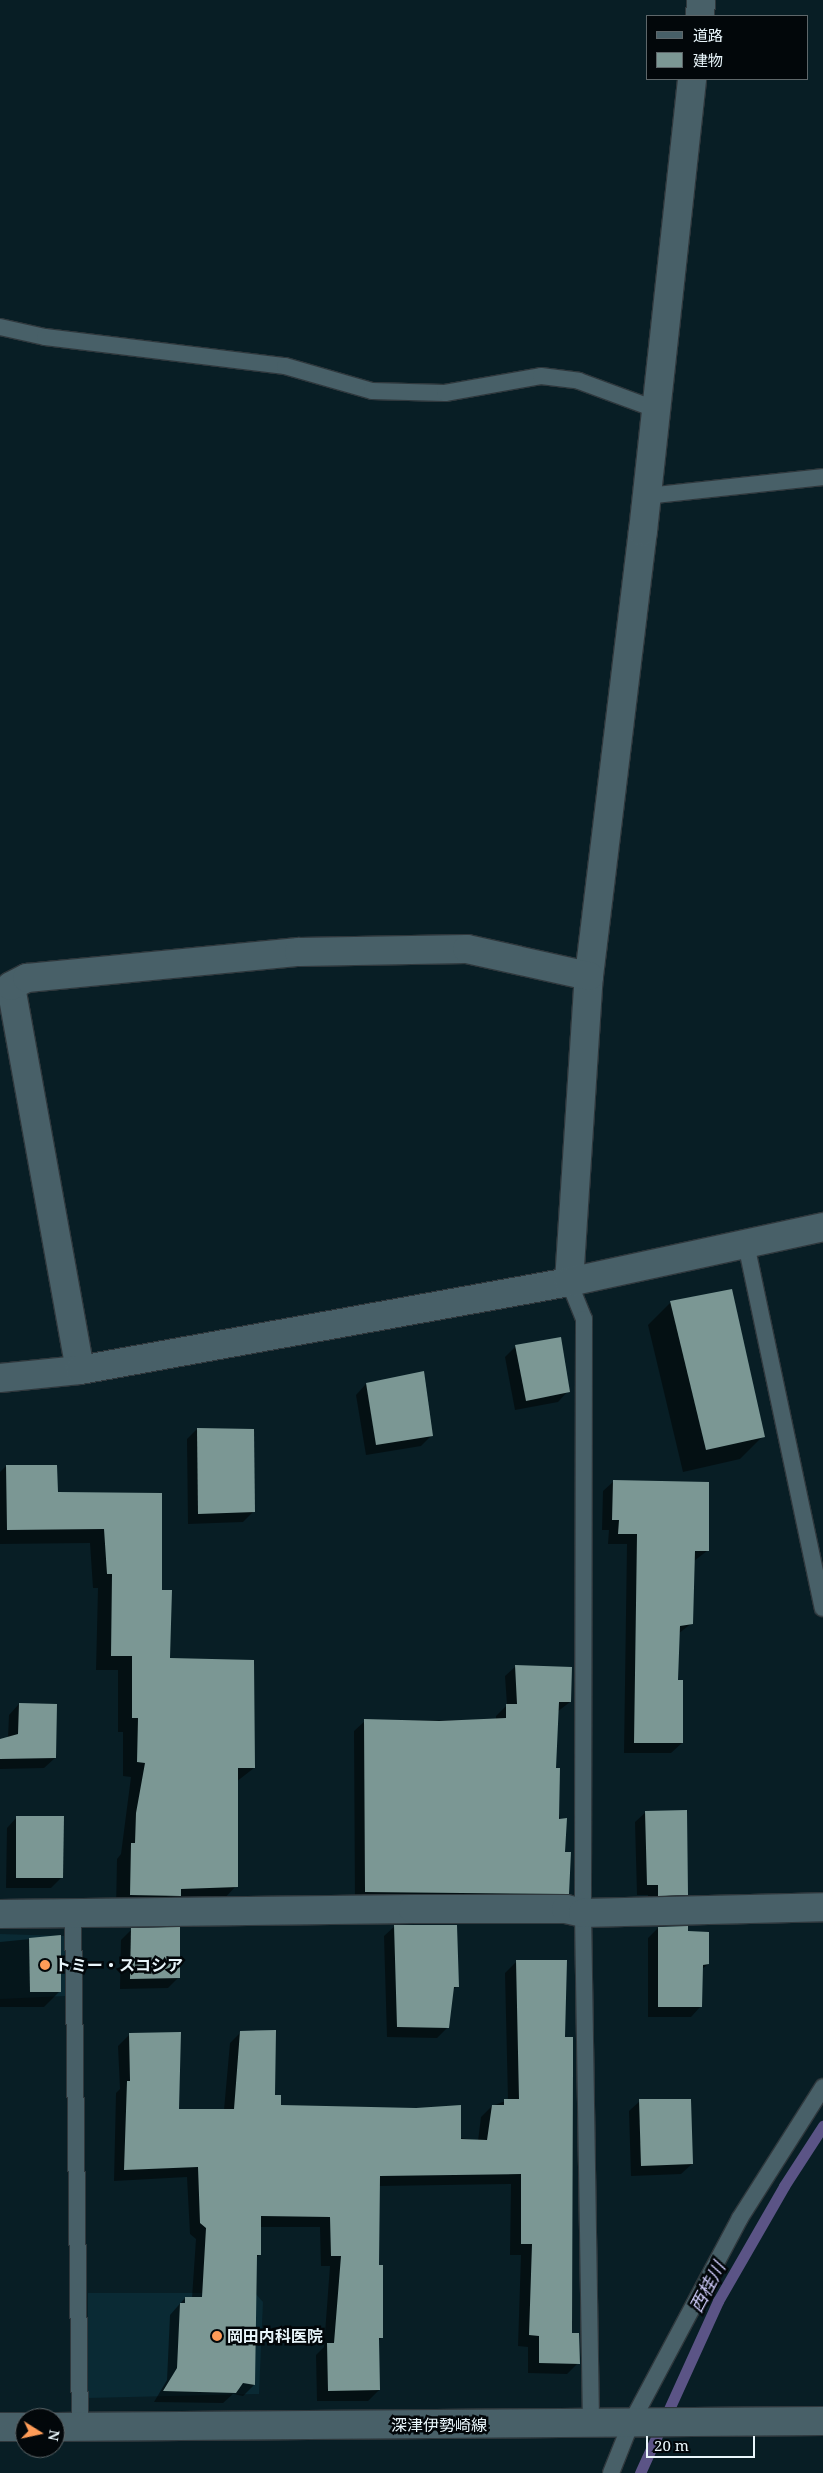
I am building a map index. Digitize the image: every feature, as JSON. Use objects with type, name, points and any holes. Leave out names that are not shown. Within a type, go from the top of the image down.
[{"type":"street","points":[[700,15],[701,0]]},
{"type":"street","points":[[569,1282],[589,976],[646,496],[692,80]]},
{"type":"street","points":[[80,1370],[6,988],[27,978],[299,952],[467,949],[589,976]]},
{"type":"street","points":[[0,1378],[80,1370],[569,1282],[823,1227]]},
{"type":"street","points":[[0,1914],[566,1909],[583,1914],[823,1907]]},
{"type":"street","name":"深津伊勢崎線","points":[[68,2427],[823,2421]]},
{"type":"street","points":[[0,2427],[15,2427]]},
{"type":"lane","points":[[0,327],[45,337],[285,366],[372,391],[445,393],[542,376],[579,381],[655,409]]},
{"type":"lane","points":[[646,496],[823,477]]},
{"type":"lane","points":[[746,1244],[823,1608]]},
{"type":"lane","points":[[569,1282],[584,1319],[583,1914],[590,2424]]},
{"type":"lane","points":[[68,2427],[72,1913]]},
{"type":"lane","points":[[611,2473],[740,2218],[823,2087]]},
{"type":"shaded area","points":[[0,1934],[66,1936],[65,1996],[0,1999]]},
{"type":"shaded area","points":[[88,2293],[255,2293],[263,2302],[259,2394],[88,2398]]},
{"type":"building","points":[[732,1289],[765,1437],[706,1450],[670,1301]]},
{"type":"building","points":[[561,1337],[570,1392],[526,1401],[515,1345]]},
{"type":"building","points":[[424,1371],[433,1436],[376,1445],[366,1383]]},
{"type":"building","points":[[197,1428],[254,1429],[255,1512],[198,1514]]},
{"type":"building","points":[[6,1465],[57,1465],[58,1492],[162,1493],[162,1590],[172,1590],[170,1658],[254,1660],[255,1768],[238,1768],[238,1887],[181,1889],[181,1896],[130,1895],[131,1843],[135,1843],[136,1813],[145,1763],[137,1762],[138,1718],[132,1718],[132,1656],[111,1656],[112,1574],[107,1574],[104,1529],[7,1530]]},
{"type":"building","points":[[613,1480],[709,1482],[709,1551],[695,1551],[693,1624],[680,1626],[678,1680],[683,1680],[683,1743],[634,1743],[637,1534],[618,1534],[619,1520],[612,1520]]},
{"type":"building","points":[[515,1665],[572,1667],[571,1702],[559,1702],[556,1768],[560,1768],[559,1819],[567,1818],[565,1852],[571,1852],[569,1894],[365,1892],[364,1719],[439,1721],[506,1718],[506,1704],[517,1704]]},
{"type":"building","points":[[19,1703],[57,1704],[56,1758],[0,1759],[0,1739],[18,1734]]},
{"type":"building","points":[[687,1810],[688,1895],[658,1896],[658,1885],[647,1885],[645,1811]]},
{"type":"building","points":[[16,1816],[64,1816],[63,1878],[16,1878]]},
{"type":"building","points":[[394,1925],[457,1925],[459,1987],[454,1987],[449,2028],[397,2027]]},
{"type":"building","points":[[688,1926],[688,1931],[709,1932],[709,1964],[703,1965],[702,2007],[658,2007],[658,1927]]},
{"type":"building","points":[[180,1927],[180,1978],[130,1979],[131,1928]]},
{"type":"building","name":"トミー・スコシア","points":[[61,1935],[61,1992],[30,1992],[29,1938]]},
{"type":"building","points":[[516,1960],[567,1960],[565,2037],[573,2037],[572,2333],[579,2333],[580,2364],[539,2363],[539,2336],[529,2335],[532,2244],[521,2244],[521,2174],[380,2176],[379,2265],[383,2265],[383,2338],[379,2338],[380,2390],[328,2391],[327,2343],[334,2343],[341,2256],[331,2256],[330,2217],[261,2216],[261,2255],[257,2255],[255,2385],[243,2383],[236,2393],[163,2391],[177,2368],[180,2303],[185,2303],[185,2297],[202,2297],[206,2228],[200,2223],[198,2167],[124,2170],[127,2081],[130,2081],[129,2033],[181,2032],[179,2109],[234,2109],[240,2031],[276,2030],[275,2095],[281,2095],[281,2105],[416,2108],[461,2105],[461,2139],[487,2140],[492,2105],[504,2105],[504,2099],[519,2099]]},
{"type":"building","points":[[639,2099],[691,2099],[693,2164],[641,2166]]},
{"type":"waterway","name":"西桂川","points":[[640,2473],[718,2301],[784,2186],[823,2126]]},
{"type":"place","name":"トミー・スコシア","points":[[45,1965]]},
{"type":"place","name":"岡田内科医院","points":[[217,2336]]}]
